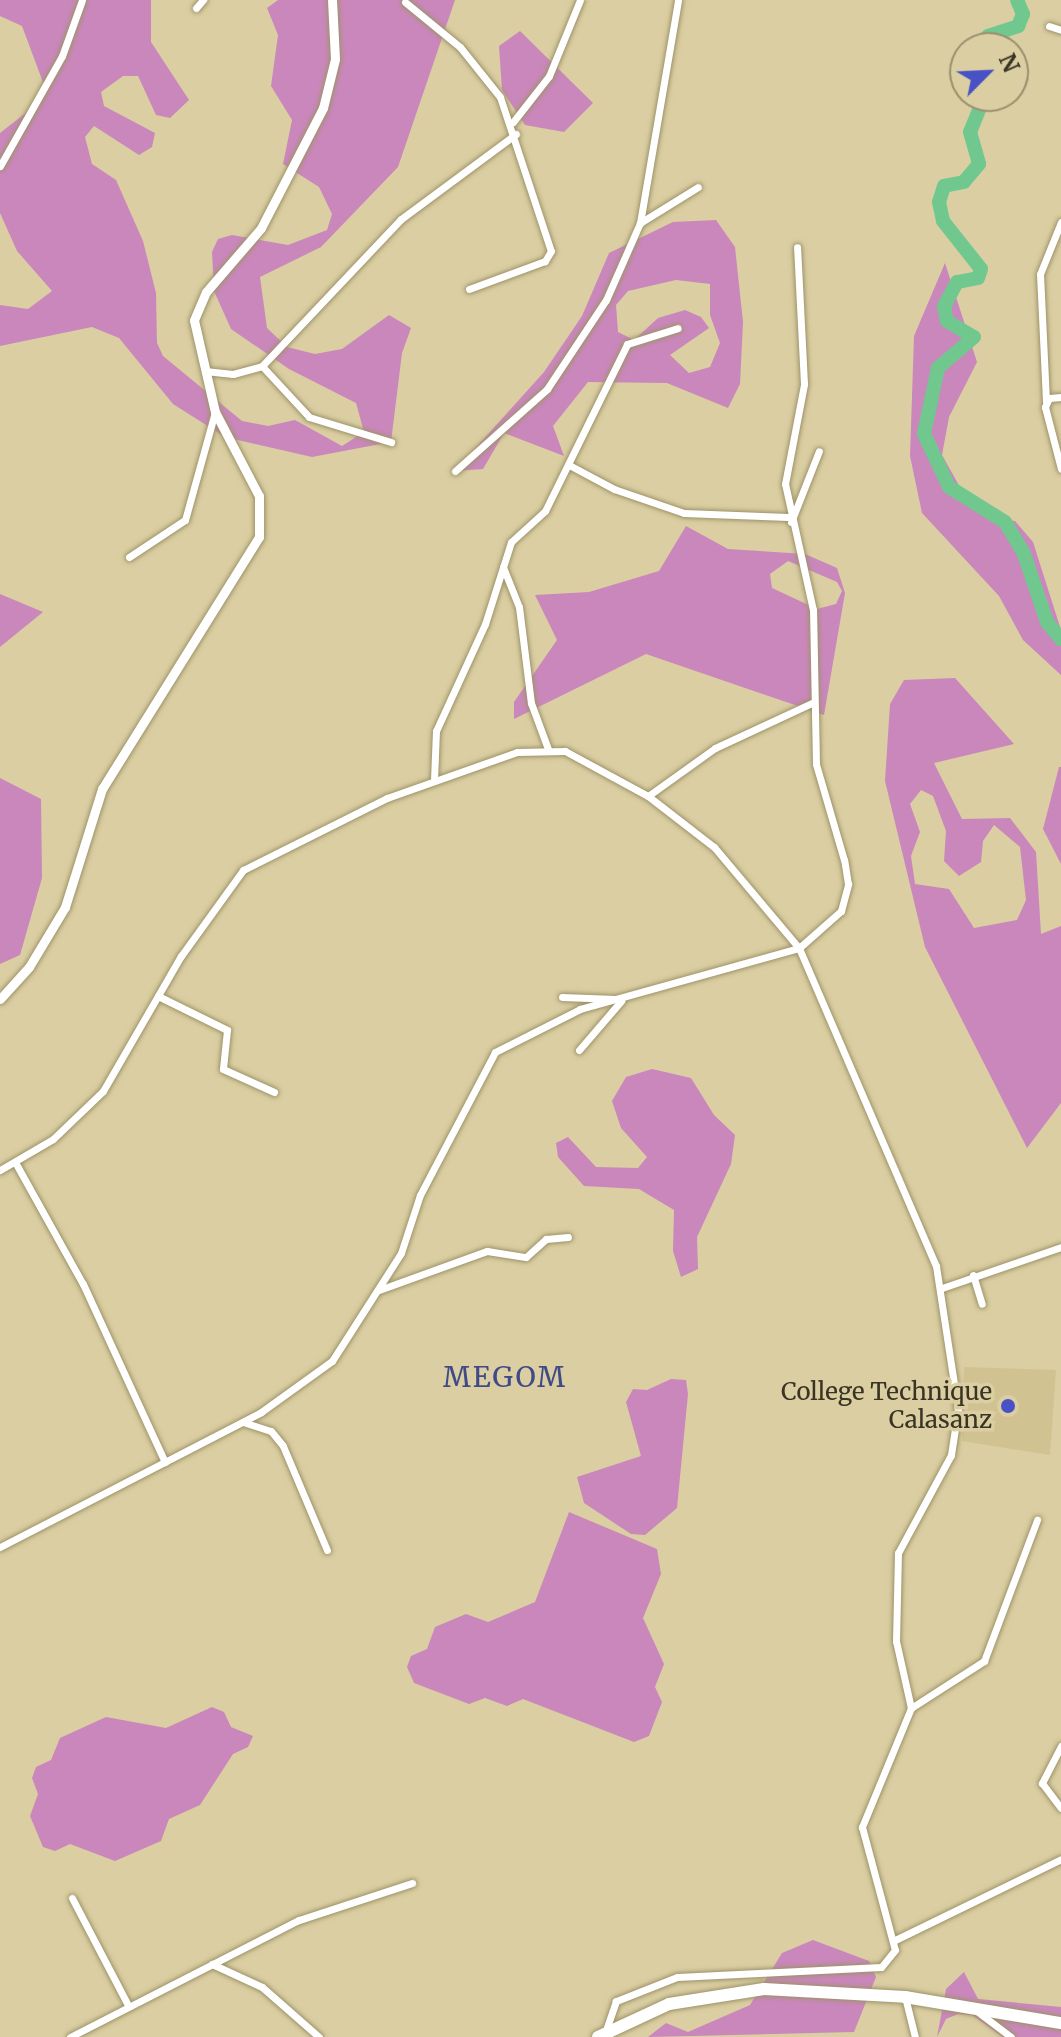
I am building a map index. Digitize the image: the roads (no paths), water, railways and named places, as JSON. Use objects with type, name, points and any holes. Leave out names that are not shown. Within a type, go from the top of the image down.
[{"type":"highway","points":[[602,2035],[669,2004],[733,1990],[905,1997],[1055,2021]]},
{"type":"street","points":[[0,166],[62,56],[82,0]]},
{"type":"street","points":[[196,8],[203,0]]},
{"type":"street","points":[[0,999],[29,967],[65,907],[102,789],[256,546],[263,519],[259,496],[215,412],[193,329],[197,305],[261,228],[323,108],[335,59],[332,0]]},
{"type":"street","points":[[513,122],[549,76],[580,0]]},
{"type":"street","points":[[455,471],[512,426],[566,367],[606,300],[640,223],[678,0]]},
{"type":"street","points":[[405,2],[489,78],[513,122],[550,258],[469,289]]},
{"type":"street","points":[[1049,26],[1061,30]]},
{"type":"street","points":[[202,370],[233,374],[262,366],[401,219],[516,134]]},
{"type":"street","points":[[640,223],[698,187]]},
{"type":"street","points":[[1061,222],[1040,274],[1046,401],[1061,469]]},
{"type":"street","points":[[0,1547],[243,1422],[332,1361],[379,1290],[488,1060],[546,1021],[799,948],[841,911],[848,893],[844,860],[819,786],[812,703],[813,610],[789,520],[785,484],[804,384],[797,247]]},
{"type":"street","points":[[434,780],[434,736],[485,624],[511,542],[542,516],[571,466],[627,344],[678,328]]},
{"type":"street","points":[[262,366],[309,417],[391,442]]},
{"type":"street","points":[[1046,401],[1061,397]]},
{"type":"street","points":[[129,557],[185,520],[215,412]]},
{"type":"street","points":[[789,520],[819,451]]},
{"type":"street","points":[[571,466],[614,489],[684,513],[789,520]]},
{"type":"street","points":[[503,566],[519,607],[531,703],[548,749]]},
{"type":"street","points":[[648,796],[736,736],[812,703]]},
{"type":"street","points":[[0,1170],[15,1162],[97,1099],[158,996],[243,870],[434,780],[517,752],[548,749],[574,755],[648,796],[714,847],[799,948],[942,1288],[958,1409],[956,1442],[904,1538],[893,1582],[911,1708],[862,1827],[893,1941],[893,1956],[881,1967],[677,1977],[616,2001],[602,2035]]},
{"type":"street","points":[[158,996],[227,1030],[223,1069],[274,1092]]},
{"type":"street","points":[[562,997],[622,1000]]},
{"type":"street","points":[[579,1050],[622,1000]]},
{"type":"street","points":[[15,1162],[83,1284],[165,1462]]},
{"type":"street","points":[[379,1290],[487,1251],[526,1257],[546,1239],[568,1237]]},
{"type":"street","points":[[942,1288],[1061,1247]]},
{"type":"street","points":[[973,1275],[982,1304]]},
{"type":"street","points":[[243,1422],[271,1431],[283,1446],[327,1550]]},
{"type":"street","points":[[911,1708],[984,1661],[1037,1520]]},
{"type":"street","points":[[1061,1746],[1042,1783],[1061,1808]]},
{"type":"street","points":[[893,1941],[1061,1859]]},
{"type":"street","points":[[70,2037],[127,2003],[299,1920],[412,1883]]},
{"type":"street","points":[[72,1898],[127,2003]]},
{"type":"street","points":[[212,1964],[262,1987],[319,2037]]},
{"type":"street","points":[[905,1997],[915,2037]]},
{"type":"street","points":[[970,2005],[1011,2037]]},
{"type":"waterway","points":[[1000,32],[1018,26],[1023,14],[1017,0]]},
{"type":"waterway","points":[[978,112],[970,132],[979,164],[964,182],[944,186],[939,202],[943,221],[981,269],[978,278],[957,282],[944,306],[947,321],[974,337],[938,368],[924,434],[949,487],[1005,522],[1024,554],[1047,622],[1061,639]]},
{"type":"place","name":"College Technique Calasanz","points":[[1008,1406]]},
{"type":"district","name":"MEGOM","points":[[505,1377]]}]
